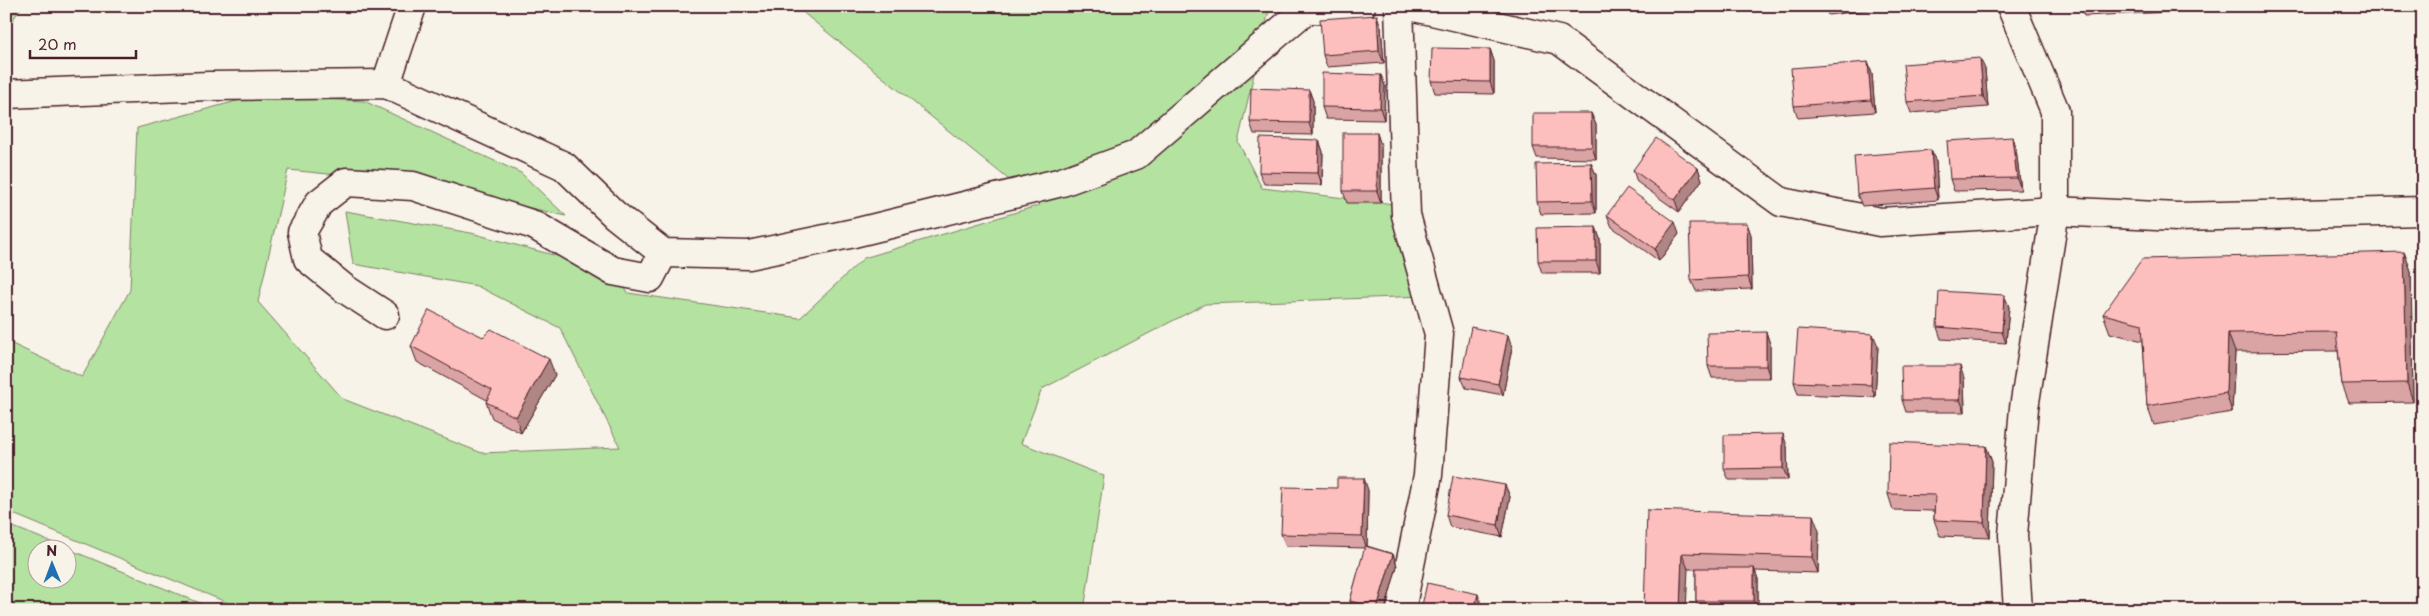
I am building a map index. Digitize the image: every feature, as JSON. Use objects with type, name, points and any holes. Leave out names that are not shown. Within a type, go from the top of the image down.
[{"type":"street","points":[[386,84],[412,6]]},
{"type":"street","points":[[6,94],[209,86],[386,84],[564,166],[614,215],[663,253],[749,255],[854,233],[1062,182],[1136,155],[1305,10],[1360,6]]},
{"type":"street","points":[[1399,6],[1406,215],[1439,334],[1428,475],[1401,610]]},
{"type":"street","points":[[1410,6],[1560,40],[1781,202],[1880,222],[2055,211],[2177,217],[2423,211]]},
{"type":"street","points":[[2011,6],[2055,111],[2055,211],[2024,408],[2013,535],[2018,610]]},
{"type":"street","points":[[385,315],[345,289],[308,259],[302,232],[320,203],[346,182],[413,186],[534,224],[613,270],[650,278],[663,253]]},
{"type":"green space","points":[[6,6],[22,6],[6,30]]},
{"type":"green space","points":[[795,6],[1270,6],[1238,142],[1262,188],[1394,204],[1425,296],[1205,304],[1042,389],[1021,443],[1104,476],[1084,610],[245,610],[78,541],[78,538],[71,538],[6,511],[6,341],[82,377],[130,290],[137,128],[255,96],[364,101],[521,173],[566,216],[420,183],[288,170],[258,302],[343,399],[482,453],[620,447],[560,328],[477,286],[353,264],[345,211],[471,233],[613,271],[628,293],[800,318],[864,258],[1040,205]]},
{"type":"green space","points":[[6,524],[41,538],[28,538],[28,588],[78,588],[78,553],[217,610],[6,610]]},
{"type":"building","points":[[1377,15],[1379,51],[1323,55],[1320,19]]},
{"type":"building","points":[[1432,48],[1490,49],[1490,82],[1431,81]]},
{"type":"building","points":[[1980,58],[1983,96],[1907,102],[1903,64]]},
{"type":"building","points":[[1868,62],[1871,100],[1794,106],[1791,68]]},
{"type":"building","points":[[1322,73],[1381,75],[1380,108],[1322,107]]},
{"type":"building","points":[[1251,88],[1309,90],[1309,123],[1250,122]]},
{"type":"building","points":[[1533,113],[1591,113],[1592,147],[1533,147]]},
{"type":"building","points":[[1343,133],[1377,133],[1377,191],[1343,191]]},
{"type":"building","points":[[2012,137],[2017,178],[1950,179],[1947,141]]},
{"type":"building","points":[[1260,138],[1319,140],[1318,173],[1259,172]]},
{"type":"building","points":[[1656,138],[1698,168],[1675,200],[1633,170]]},
{"type":"building","points":[[1931,150],[1934,188],[1857,194],[1854,156]]},
{"type":"building","points":[[1591,163],[1592,201],[1537,202],[1536,164]]},
{"type":"building","points":[[1627,188],[1675,222],[1655,249],[1607,215]]},
{"type":"building","points":[[1689,223],[1747,223],[1748,277],[1691,280]]},
{"type":"building","points":[[1596,227],[1596,261],[1538,261],[1537,228]]},
{"type":"building","points":[[2404,252],[2407,383],[2342,384],[2336,332],[2228,333],[2226,393],[2147,406],[2142,324],[2103,314],[2142,259]]},
{"type":"building","points":[[1939,291],[2004,295],[2002,332],[1937,327]]},
{"type":"building","points":[[429,310],[483,337],[491,329],[549,359],[516,417],[486,402],[492,390],[411,346]]},
{"type":"building","points":[[1471,327],[1508,335],[1498,384],[1461,377]]},
{"type":"building","points":[[1798,329],[1873,334],[1871,385],[1794,382]]},
{"type":"building","points":[[1766,332],[1766,366],[1708,366],[1707,333]]},
{"type":"building","points":[[1901,366],[1960,366],[1960,400],[1902,400]]},
{"type":"building","points":[[1783,434],[1783,468],[1724,469],[1724,435]]},
{"type":"building","points":[[1889,442],[1986,446],[1984,522],[1934,520],[1935,495],[1888,494]]},
{"type":"building","points":[[1453,476],[1505,485],[1498,525],[1446,515]]},
{"type":"building","points":[[1337,478],[1364,478],[1362,536],[1281,534],[1283,487],[1337,488]]},
{"type":"building","points":[[1647,510],[1813,515],[1812,557],[1682,553],[1680,610],[1644,610]]},
{"type":"building","points":[[1365,546],[1393,554],[1377,608],[1350,601]]},
{"type":"building","points":[[1696,568],[1754,568],[1754,601],[1696,601]]},
{"type":"building","points":[[1427,583],[1478,594],[1474,610],[1421,610]]}]
